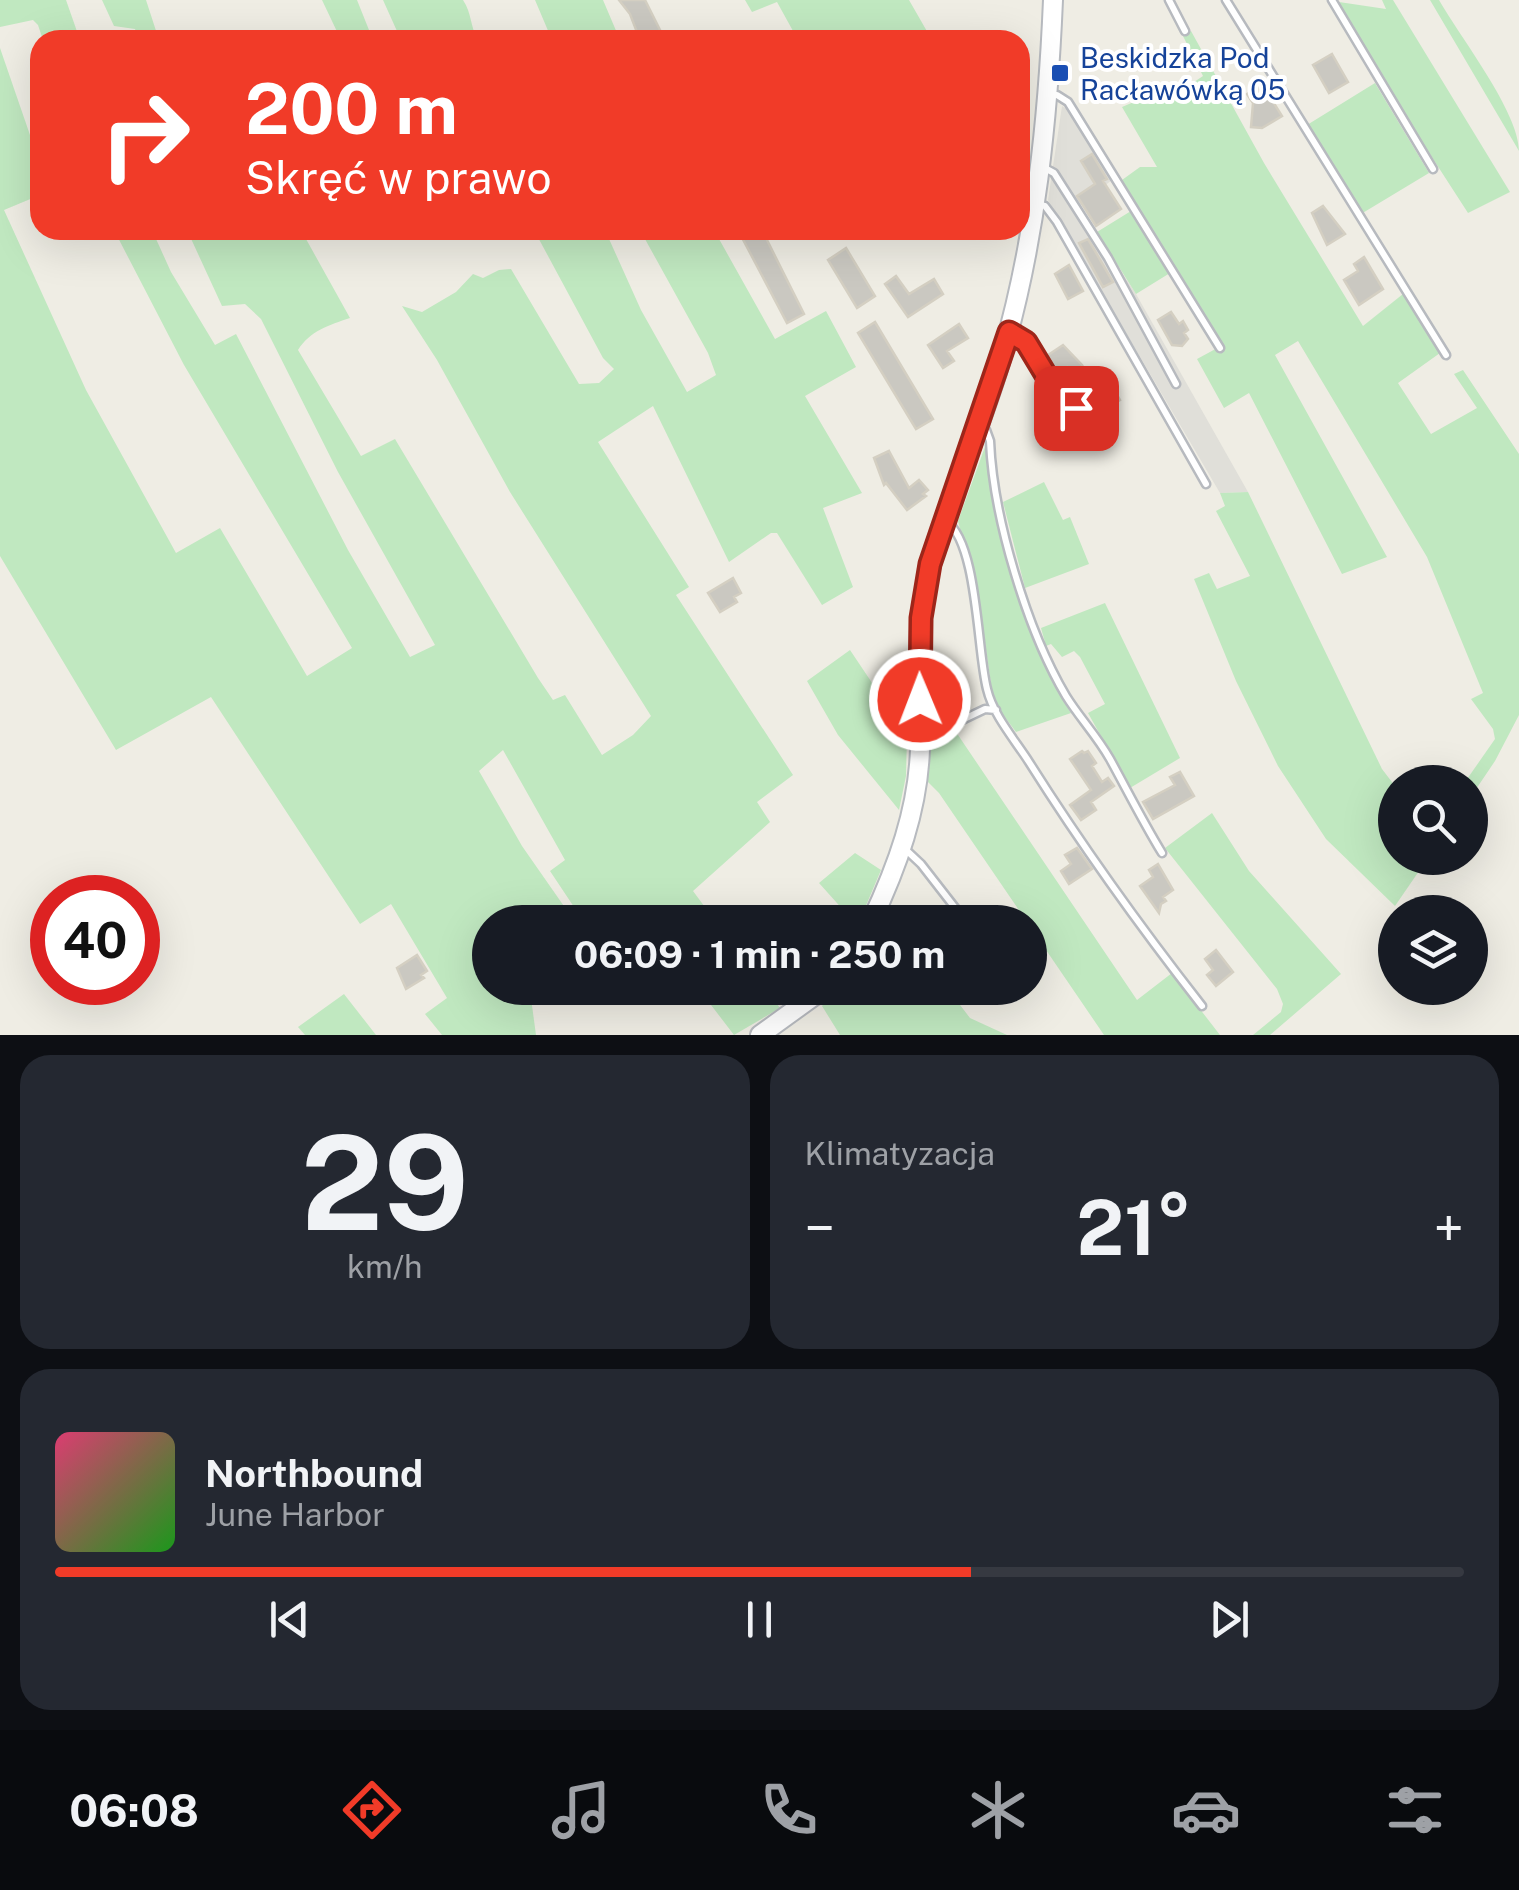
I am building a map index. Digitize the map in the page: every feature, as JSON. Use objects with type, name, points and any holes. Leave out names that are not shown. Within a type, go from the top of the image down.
[{"type":"street","points":[[1030,224],[1048,95],[1054,0]]},
{"type":"street","points":[[878,905],[901,848],[917,783],[919,641],[924,595],[944,520],[1009,332],[1027,240]]},
{"type":"street","points":[[760,1035],[801,1005]]},
{"type":"lane","points":[[1169,0],[1186,32]]},
{"type":"lane","points":[[1226,0],[1446,355]]},
{"type":"lane","points":[[1332,0],[1433,169]]},
{"type":"lane","points":[[1048,95],[1068,102],[1220,348]]},
{"type":"lane","points":[[1040,166],[1054,173],[1108,258],[1176,384]]},
{"type":"lane","points":[[1034,204],[1045,206],[1057,222],[1206,484]]},
{"type":"lane","points":[[1009,332],[1026,342],[1049,380],[1076,408]]},
{"type":"lane","points":[[979,426],[986,430],[990,440],[999,509],[1025,602],[1051,664],[1067,697],[1108,756],[1162,852]]},
{"type":"lane","points":[[944,520],[959,539],[972,584],[986,689],[996,710],[1048,792],[1202,1006]]},
{"type":"lane","points":[[920,700],[933,701],[962,720],[985,709],[996,710]]},
{"type":"lane","points":[[901,848],[921,864],[954,905]]},
{"type":"shaded area","points":[[1062,106],[1070,111],[1113,179],[1079,207],[1136,294],[1248,492],[1220,493],[1048,200]]},
{"type":"green space","points":[[0,0],[66,0],[76,30],[40,30],[33,20],[0,27]]},
{"type":"green space","points":[[102,0],[146,0],[156,30],[135,30],[114,26]]},
{"type":"green space","points":[[322,0],[357,0],[369,30],[336,30]]},
{"type":"green space","points":[[383,0],[463,0],[474,30],[396,30]]},
{"type":"green space","points":[[535,0],[603,0],[616,30],[548,30]]},
{"type":"green space","points":[[745,0],[909,0],[926,30],[792,30],[777,2],[752,12]]},
{"type":"green space","points":[[1382,0],[1393,0],[1510,192],[1468,213],[1373,66],[1339,2],[1386,9]]},
{"type":"green space","points":[[1430,0],[1439,0],[1487,75],[1509,116],[1519,151]]},
{"type":"green space","points":[[1191,31],[1264,163],[1363,326],[1403,294],[1440,353],[1398,383],[1431,434],[1477,408],[1454,374],[1463,370],[1519,454],[1519,715],[1488,771],[1488,765],[1477,765],[1495,739],[1493,729],[1471,699],[1483,693],[1427,557],[1298,341],[1275,355],[1387,557],[1342,574],[1249,393],[1224,408],[1197,359],[1221,346],[1122,180],[1140,167],[1157,167],[1122,107],[1155,93],[1161,104],[1203,76],[1183,36]]},
{"type":"green space","points":[[0,48],[30,135],[30,199],[4,210],[86,390],[176,553],[220,528],[307,676],[352,648],[184,365],[119,240],[157,240],[215,345],[236,334],[348,550],[410,657],[435,645],[338,472],[261,319],[245,304],[222,306],[192,240],[307,240],[350,318],[314,333],[298,350],[361,456],[395,439],[538,678],[553,700],[565,695],[602,755],[633,735],[651,716],[510,492],[437,360],[402,306],[422,312],[456,292],[473,274],[483,278],[511,269],[579,384],[599,383],[614,369],[603,358],[539,240],[610,240],[641,310],[687,392],[716,375],[708,353],[646,240],[720,240],[775,339],[826,311],[856,367],[805,396],[862,493],[823,508],[853,587],[822,605],[777,533],[771,533],[729,562],[653,406],[598,442],[689,587],[676,595],[793,775],[757,802],[770,822],[693,891],[703,905],[573,905],[550,871],[565,860],[503,750],[479,771],[522,846],[563,905],[472,905],[472,1005],[532,1005],[536,1035],[442,1035],[425,1014],[447,998],[391,904],[360,924],[211,697],[116,750],[0,556]]},
{"type":"green space","points":[[1375,83],[1429,173],[1361,214],[1307,125]]},
{"type":"green space","points":[[1131,211],[1170,273],[1136,294],[1097,232]]},
{"type":"green space","points":[[986,444],[998,517],[1011,564],[1046,665],[1071,713],[1016,732],[992,691],[979,601],[958,521]]},
{"type":"green space","points":[[1044,482],[1063,520],[1070,517],[1089,564],[1025,588],[1003,502]]},
{"type":"green space","points":[[1248,492],[1380,765],[1378,875],[1416,875],[1403,895],[1384,895],[1326,839],[1278,766],[1236,681],[1194,579],[1209,573],[1217,589],[1250,576],[1216,511],[1225,506],[1220,493]]},
{"type":"green space","points":[[1105,603],[1180,758],[1130,788],[1088,713],[1105,704],[1080,657],[1074,651],[1062,657],[1051,644],[1046,646],[1041,628]]},
{"type":"green space","points":[[850,650],[907,735],[906,776],[899,810],[838,735],[807,681]]},
{"type":"green space","points":[[929,706],[964,726],[956,732],[1137,1000],[1172,973],[1220,1035],[1104,1035],[1047,951],[1047,905],[1015,905],[939,793],[925,779]]},
{"type":"green space","points":[[1212,813],[1249,871],[1341,974],[1270,1035],[1253,1035],[1281,1012],[1283,1004],[1277,989],[1165,848]]},
{"type":"green space","points":[[855,853],[881,870],[866,905],[839,905],[819,883]]},
{"type":"green space","points":[[344,994],[376,1035],[305,1035],[298,1027]]},
{"type":"green space","points":[[711,1005],[780,1008],[734,1035]]},
{"type":"green space","points":[[960,1005],[970,1018],[1007,1035],[840,1035],[822,1006]]},
{"type":"building","points":[[619,0],[645,0],[660,30],[636,30]]},
{"type":"building","points":[[1332,54],[1348,82],[1329,93],[1313,65]]},
{"type":"building","points":[[1257,87],[1265,100],[1270,97],[1282,116],[1262,128],[1251,127],[1253,103],[1247,94]]},
{"type":"building","points":[[1092,154],[1121,209],[1096,226],[1077,196],[1095,184],[1081,161]]},
{"type":"building","points":[[1323,206],[1345,234],[1327,245],[1312,213]]},
{"type":"building","points":[[1088,239],[1113,282],[1103,287],[1079,243]]},
{"type":"building","points":[[743,240],[767,240],[804,314],[787,323]]},
{"type":"building","points":[[846,248],[875,296],[857,308],[828,260]]},
{"type":"building","points":[[1364,257],[1383,289],[1359,305],[1344,280],[1358,271],[1354,264]]},
{"type":"building","points":[[1069,265],[1083,291],[1068,299],[1055,274]]},
{"type":"building","points":[[896,276],[909,294],[934,279],[943,294],[908,317],[885,284]]},
{"type":"building","points":[[1171,312],[1188,330],[1184,333],[1188,339],[1182,346],[1172,345],[1158,320]]},
{"type":"building","points":[[875,322],[933,419],[916,429],[858,333]]},
{"type":"building","points":[[959,324],[968,338],[947,351],[954,361],[943,368],[928,345]]},
{"type":"building","points":[[1063,345],[1082,365],[1096,391],[1110,383],[1120,400],[1106,408],[1111,417],[1084,431],[1078,419],[1091,412],[1085,397],[1067,367],[1056,374],[1045,357]]},
{"type":"building","points":[[889,451],[909,488],[919,480],[928,490],[907,510],[884,485],[874,458]]},
{"type":"building","points":[[733,578],[741,593],[734,597],[737,602],[720,612],[708,593]]},
{"type":"building","points":[[1088,751],[1096,763],[1092,766],[1102,782],[1108,778],[1114,786],[1091,802],[1096,810],[1081,820],[1070,805],[1091,790],[1070,759]]},
{"type":"building","points":[[1180,772],[1194,796],[1153,819],[1143,802],[1175,785],[1170,777]]},
{"type":"building","points":[[1077,848],[1092,869],[1069,884],[1061,871],[1071,864],[1065,855]]},
{"type":"building","points":[[1158,864],[1173,890],[1163,897],[1166,901],[1159,913],[1140,886],[1153,877],[1149,870]]},
{"type":"building","points":[[1216,950],[1233,972],[1216,986],[1207,975],[1213,970],[1205,959]]},
{"type":"building","points":[[417,955],[427,971],[421,975],[424,978],[406,989],[397,968]]},
{"type":"place","name":"Beskidzka Pod Racławówką 05","points":[[1060,73]]},
{"type":"route","points":[[920,700],[919,641],[930,564],[1009,332],[1026,342],[1049,380],[1076,408]]}]
